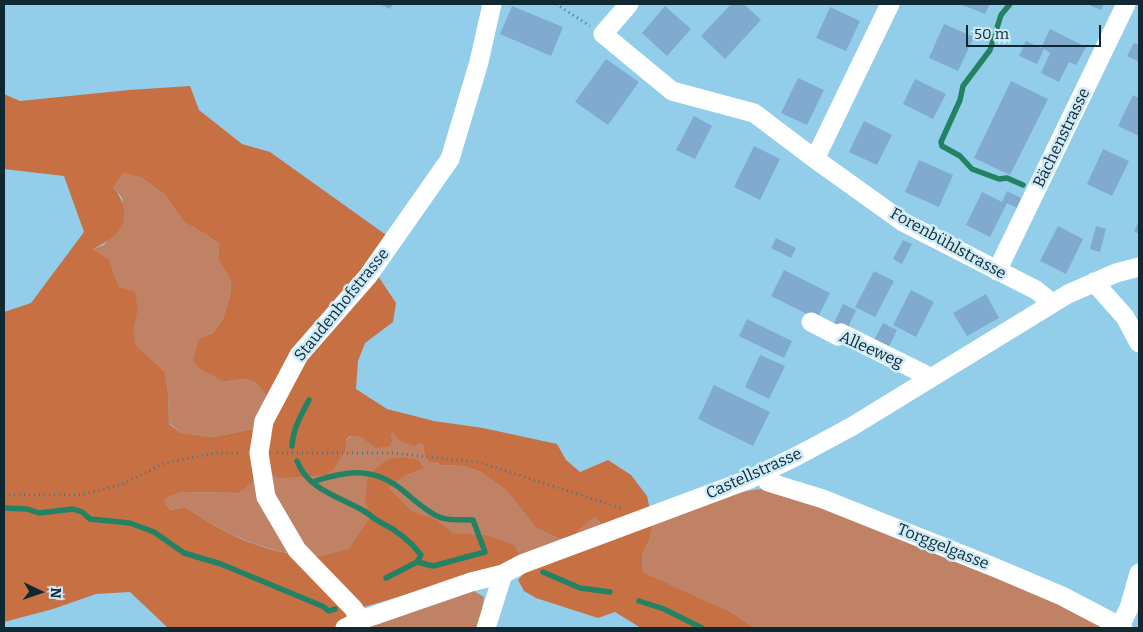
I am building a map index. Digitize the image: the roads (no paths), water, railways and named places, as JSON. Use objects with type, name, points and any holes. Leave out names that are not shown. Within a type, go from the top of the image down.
[{"type":"street","name":"Staudenhofstrasse","points":[[353,624],[348,602],[297,550],[266,498],[259,453],[264,421],[299,355],[368,276],[450,159],[479,62],[492,4]]},
{"type":"street","name":"Forenbühlstrasse","points":[[629,4],[603,34],[672,91],[754,114],[903,222],[1036,290],[1052,303]]},
{"type":"street","points":[[815,159],[890,4]]},
{"type":"street","name":"Bächenstrasse","points":[[997,271],[1126,4]]},
{"type":"street","name":"Castellstrasse","points":[[353,624],[472,582],[503,574],[522,564],[750,479],[851,427],[1052,303],[1094,282],[1116,273],[1139,267]]},
{"type":"street","points":[[1094,282],[1125,317],[1139,343]]},
{"type":"street","name":"Alleeweg","points":[[811,322],[838,336],[841,333],[930,377]]},
{"type":"street","name":"Torggelgasse","points":[[761,473],[768,482],[824,499],[996,568],[1062,596],[1122,627]]},
{"type":"street","points":[[1122,627],[1139,573]]},
{"type":"street","points":[[486,628],[503,574]]},
{"type":"waterway","points":[[1010,4],[1001,15],[990,50],[963,86],[960,100],[941,142],[942,146],[960,156],[972,169],[999,179],[1007,178],[1023,185]]},
{"type":"waterway","points":[[292,446],[300,417],[309,400]]},
{"type":"waterway","points":[[297,461],[302,471],[317,486],[364,511],[407,540],[421,555],[417,562]]},
{"type":"waterway","points":[[312,482],[350,473],[373,475],[396,485],[433,514],[442,518],[473,520],[485,552],[433,566],[417,562],[386,578]]},
{"type":"waterway","points":[[4,508],[27,509],[39,513],[73,509],[82,512],[90,519],[130,523],[154,532],[184,553],[221,564],[322,606],[329,611],[335,609]]},
{"type":"waterway","points":[[543,572],[580,588],[610,592]]},
{"type":"waterway","points":[[639,601],[664,609],[702,628]]}]
